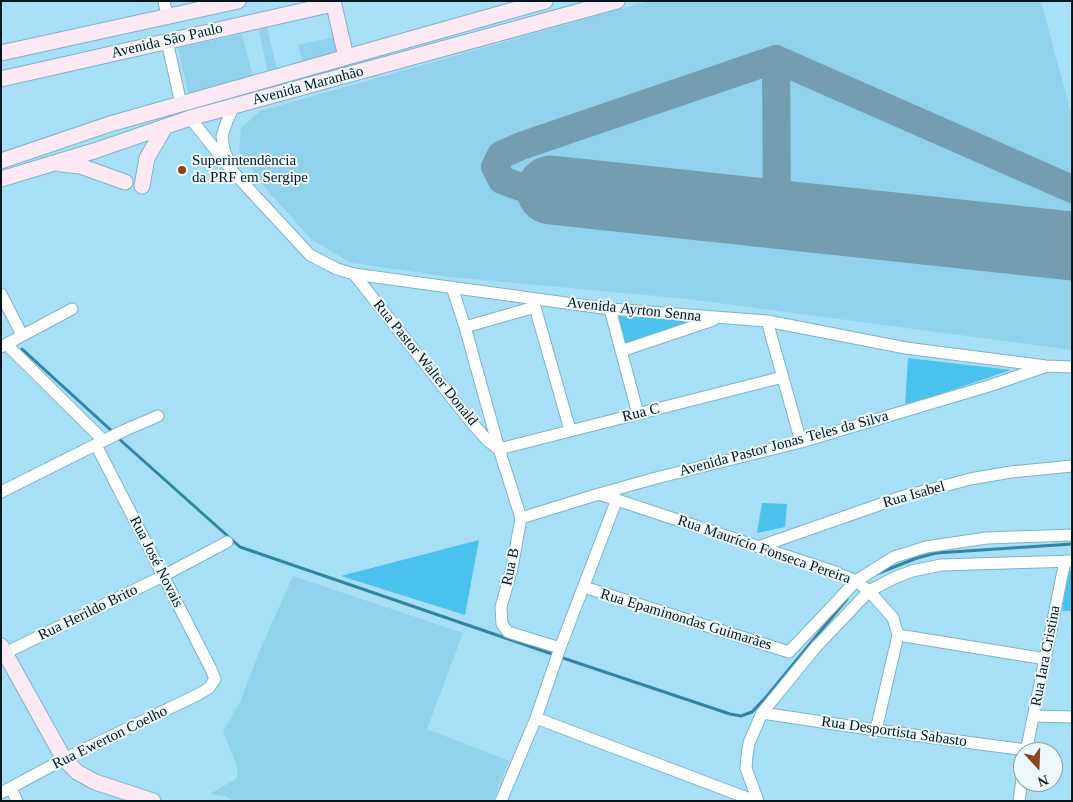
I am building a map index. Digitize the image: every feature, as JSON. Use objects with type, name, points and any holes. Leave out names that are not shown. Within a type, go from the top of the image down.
[{"type":"main road","name":"Avenida São Paulo","points":[[1,53],[238,1]]},
{"type":"main road","name":"Avenida Maranhão","points":[[1,161],[110,124],[545,1]]},
{"type":"main road","points":[[554,1],[559,17]]},
{"type":"main road","name":"Avenida Maranhão","points":[[1,179],[97,150],[190,118],[617,1]]},
{"type":"main road","name":"Avenida São Paulo","points":[[1,79],[333,2]]},
{"type":"main road","points":[[333,2],[346,57]]},
{"type":"main road","points":[[142,186],[147,158],[165,127]]},
{"type":"main road","points":[[54,163],[80,166],[125,182]]},
{"type":"main road","points":[[3,651],[64,759],[77,772],[96,782],[153,801]]},
{"type":"street","points":[[164,1],[167,16]]},
{"type":"street","points":[[167,40],[182,104]]},
{"type":"street","name":"Avenida Ayrton Senna","points":[[234,106],[226,121],[222,136],[226,155],[234,173]]},
{"type":"street","name":"Avenida Ayrton Senna","points":[[190,118],[234,173],[310,255],[330,266],[354,274],[452,287],[534,304],[767,321],[906,348],[1046,366],[1072,367]]},
{"type":"street","name":"Rua Pastor Walter Donald","points":[[354,274],[471,422],[498,449]]},
{"type":"street","name":"Rua B","points":[[452,287],[465,327],[498,449],[521,518],[512,568],[501,607],[502,624],[508,632],[560,648]]},
{"type":"street","points":[[1,294],[22,336]]},
{"type":"street","points":[[465,327],[534,304],[570,430]]},
{"type":"street","points":[[4,346],[72,309]]},
{"type":"street","points":[[610,309],[638,414]]},
{"type":"street","points":[[621,351],[717,318]]},
{"type":"street","points":[[767,321],[801,442]]},
{"type":"street","name":"Rua José Novais","points":[[4,346],[100,443],[163,576],[215,679]]},
{"type":"street","name":"Avenida Pastor Jonas Teles da Silva","points":[[521,518],[598,494],[801,442],[992,385],[1046,366]]},
{"type":"street","name":"Rua C","points":[[498,449],[783,377]]},
{"type":"street","points":[[1,492],[123,431],[158,416]]},
{"type":"street","name":"Rua Isabel","points":[[760,546],[907,496],[970,479],[1011,472],[1072,466]]},
{"type":"street","name":"Rua Maurício Fonseca Pereira","points":[[598,494],[835,572],[856,582],[869,591],[894,618],[898,635]]},
{"type":"street","points":[[501,801],[536,718],[552,669],[618,500]]},
{"type":"street","points":[[856,582],[894,557],[926,547],[986,538],[1072,535]]},
{"type":"street","name":"Rua Herildo Brito","points":[[3,651],[163,576],[227,542]]},
{"type":"street","points":[[757,801],[746,768],[749,743],[762,713],[816,647],[869,591],[912,570],[941,565],[1068,561]]},
{"type":"street","name":"Rua Iara Cristina","points":[[1028,742],[1068,561]]},
{"type":"street","name":"Rua Epaminondas Guimarães","points":[[584,587],[789,652],[856,582]]},
{"type":"street","points":[[876,730],[898,635],[1046,659]]},
{"type":"street","name":"Rua Ewerton Coelho","points":[[6,790],[64,759],[197,695],[210,688],[215,679]]},
{"type":"street","name":"Rua Desportista Sabasto","points":[[762,713],[1013,749]]},
{"type":"street","points":[[1034,716],[1072,717]]},
{"type":"street","points":[[536,718],[757,801]]},
{"type":"street","points":[[6,790],[17,801]]},
{"type":"shaded area","points":[[649,1],[1041,1],[1072,117],[1072,350],[688,299],[451,277],[352,263],[312,240],[266,189],[239,151],[241,128],[260,111]]},
{"type":"shaded area","points":[[267,28],[277,69],[267,70],[259,30]]},
{"type":"shaded area","points":[[242,34],[254,80],[189,96],[178,48]]},
{"type":"shaded area","points":[[334,37],[339,53],[303,63],[298,45]]},
{"type":"shaded area","points":[[617,316],[696,320],[625,344]]},
{"type":"shaded area","points":[[908,358],[1011,370],[905,406]]},
{"type":"shaded area","points":[[762,503],[787,504],[785,527],[757,533]]},
{"type":"shaded area","points":[[479,540],[465,615],[341,576]]},
{"type":"shaded area","points":[[1067,571],[1072,571],[1072,611],[1062,611]]},
{"type":"shaded area","points":[[293,576],[463,633],[427,729],[509,761],[493,801],[234,801],[224,796],[210,794],[237,778],[237,766],[223,732],[241,700],[259,652]]},
{"type":"waterway","points":[[22,349],[114,433]]},
{"type":"waterway","points":[[118,438],[240,547],[555,655]]},
{"type":"waterway","points":[[876,574],[917,558],[936,553],[1072,544]]},
{"type":"waterway","points":[[560,657],[730,714],[741,716],[752,712],[767,696],[847,599]]},
{"type":"taxiway","points":[[776,59],[777,215]]},
{"type":"taxiway","points":[[551,190],[521,187],[502,180],[495,167],[501,155],[521,146],[776,59],[1072,189]]},
{"type":"runway","points":[[551,190],[1072,246]]},
{"type":"place","name":"Superintendência da PRF em Sergipe","points":[[182,170]]}]
